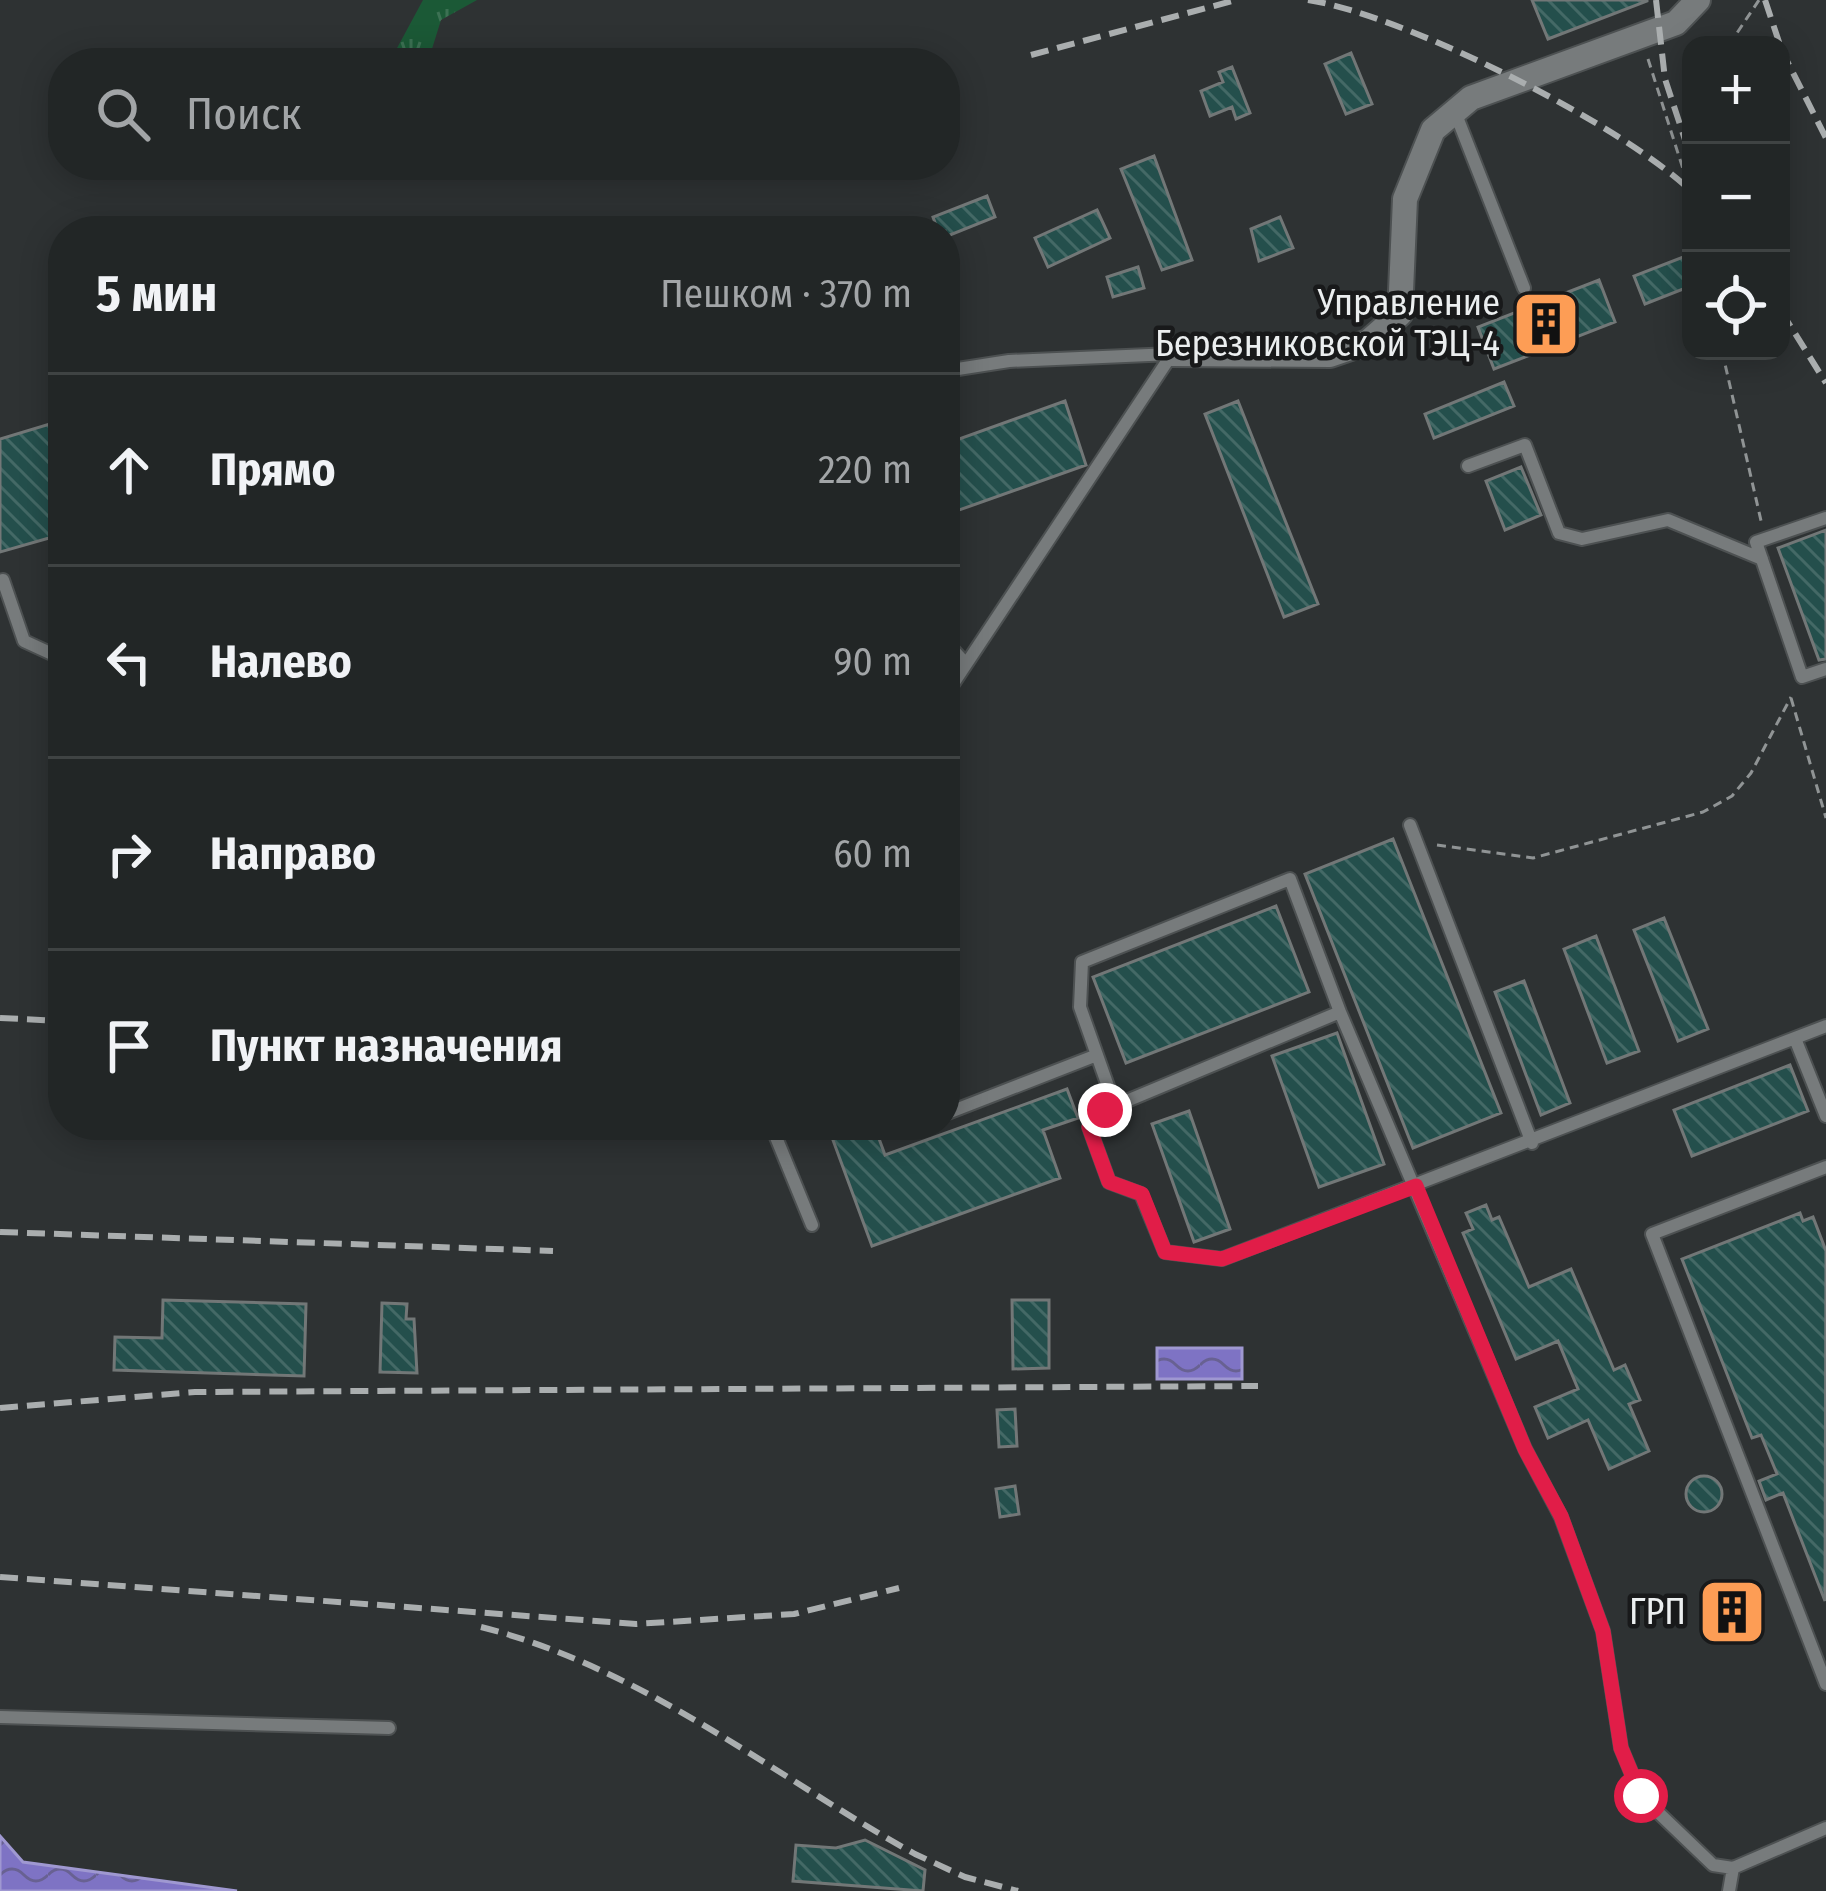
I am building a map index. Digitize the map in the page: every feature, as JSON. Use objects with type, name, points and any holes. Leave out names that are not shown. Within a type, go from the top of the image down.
[{"type":"street","points":[[1172,355],[1330,355],[1368,342],[1400,314],[1405,199],[1433,130],[1471,98],[1676,22],[1698,0]]},
{"type":"lane","points":[[1455,112],[1524,288]]},
{"type":"lane","points":[[960,368],[1010,361],[1172,355]]},
{"type":"lane","points":[[960,673],[1172,355]]},
{"type":"lane","points":[[1468,466],[1525,446],[1559,533],[1582,539],[1667,520],[1762,559]]},
{"type":"lane","points":[[1826,518],[1756,542],[1802,677],[1826,669]]},
{"type":"lane","points":[[3,580],[24,641],[48,652]]},
{"type":"lane","points":[[960,657],[966,664]]},
{"type":"lane","points":[[1410,825],[1532,1143]]},
{"type":"lane","points":[[1115,1106],[1080,1007],[1082,962],[1290,879],[1340,1012],[1525,1449],[1561,1516],[1603,1631],[1621,1748],[1641,1796],[1712,1865],[1733,1868],[1826,1828]]},
{"type":"lane","points":[[1340,1012],[1115,1106],[1089,1127],[1109,1182],[1142,1194],[1165,1252],[1222,1259],[1826,1026]]},
{"type":"lane","points":[[1796,1041],[1826,1116]]},
{"type":"lane","points":[[960,1108],[1097,1055]]},
{"type":"lane","points":[[777,1140],[812,1225]]},
{"type":"lane","points":[[1826,1167],[1652,1234],[1826,1684]]},
{"type":"lane","points":[[0,1717],[389,1728]]},
{"type":"lane","points":[[1729,1891],[1733,1868]]},
{"type":"path","points":[[1736,36],[1759,0]]},
{"type":"path","points":[[1641,34],[1682,165]]},
{"type":"path","points":[[1724,360],[1765,539]]},
{"type":"path","points":[[1417,843],[1533,857],[1703,812],[1732,796],[1751,773],[1790,697],[1826,818]]},
{"type":"green space","points":[[423,0],[477,0],[441,20],[432,48],[397,48]]},
{"type":"water","points":[[1157,1348],[1242,1348],[1242,1379],[1157,1379]]},
{"type":"water","points":[[0,1836],[23,1862],[237,1891],[0,1891]]},
{"type":"building","points":[[1532,0],[1647,0],[1647,1],[1548,39]]},
{"type":"building","points":[[1351,53],[1372,104],[1346,114],[1325,64]]},
{"type":"building","points":[[1232,67],[1250,113],[1236,119],[1232,107],[1210,116],[1201,91],[1223,82],[1219,72]]},
{"type":"building","points":[[1154,156],[1192,260],[1162,270],[1121,169]]},
{"type":"building","points":[[987,196],[995,217],[960,231],[960,216],[936,216]]},
{"type":"building","points":[[1097,210],[1110,238],[1048,267],[1035,238]]},
{"type":"building","points":[[1280,217],[1293,248],[1259,261],[1251,229]]},
{"type":"building","points":[[1682,257],[1682,290],[1645,304],[1634,276]]},
{"type":"building","points":[[1138,267],[1144,288],[1113,297],[1107,277]]},
{"type":"building","name":"Управление Березниковской ТЭЦ-4","points":[[1599,280],[1615,322],[1494,369],[1478,327]]},
{"type":"building","points":[[1504,382],[1514,406],[1434,438],[1425,414]]},
{"type":"building","points":[[1065,401],[1086,465],[960,510],[960,439]]},
{"type":"building","points":[[1238,401],[1318,604],[1284,617],[1205,414]]},
{"type":"building","points":[[48,425],[48,538],[0,552],[0,439]]},
{"type":"building","points":[[1521,467],[1541,515],[1505,530],[1486,481]]},
{"type":"building","points":[[1826,530],[1826,659],[1819,660],[1778,548]]},
{"type":"building","points":[[1393,839],[1501,1113],[1413,1148],[1305,874]]},
{"type":"building","points":[[1276,906],[1309,992],[1126,1063],[1093,977]]},
{"type":"building","points":[[1664,918],[1708,1029],[1678,1041],[1634,930]]},
{"type":"building","points":[[1596,936],[1639,1051],[1607,1063],[1564,949]]},
{"type":"building","points":[[1524,981],[1570,1103],[1541,1115],[1495,992]]},
{"type":"building","points":[[1337,1033],[1384,1164],[1319,1187],[1272,1056]]},
{"type":"building","points":[[1790,1065],[1808,1111],[1692,1156],[1674,1110]]},
{"type":"building","points":[[1067,1089],[1078,1118],[1043,1130],[1060,1178],[872,1246],[833,1140],[880,1140],[885,1155],[926,1140],[960,1140],[960,1128]]},
{"type":"building","points":[[1189,1111],[1230,1229],[1194,1242],[1152,1124]]},
{"type":"building","points":[[1486,1205],[1492,1220],[1499,1217],[1529,1287],[1571,1269],[1614,1370],[1625,1365],[1640,1400],[1629,1404],[1649,1451],[1609,1469],[1588,1420],[1548,1438],[1535,1407],[1578,1389],[1558,1341],[1516,1359],[1463,1233],[1473,1229],[1466,1213]]},
{"type":"building","points":[[1800,1213],[1803,1221],[1813,1217],[1826,1251],[1825,1601],[1783,1493],[1766,1500],[1759,1481],[1777,1474],[1761,1435],[1752,1438],[1682,1259]]},
{"type":"building","points":[[163,1300],[306,1304],[304,1376],[114,1370],[115,1337],[162,1338]]},
{"type":"building","points":[[1012,1300],[1049,1300],[1049,1368],[1013,1369]]},
{"type":"building","points":[[382,1303],[407,1304],[406,1319],[414,1319],[417,1373],[380,1372]]},
{"type":"building","points":[[1015,1409],[1017,1446],[999,1447],[997,1410]]},
{"type":"building","points":[[1704,1476],[1717,1481],[1722,1494],[1717,1507],[1704,1512],[1691,1507],[1686,1494],[1691,1481]]},
{"type":"building","points":[[1015,1486],[1019,1514],[1000,1517],[996,1489]]},
{"type":"building","name":"ГРП","points":[[1736,1589],[1748,1628],[1728,1635],[1715,1596]]},
{"type":"building","points":[[865,1840],[925,1870],[923,1891],[793,1881],[796,1845],[836,1848]]},
{"type":"railway","points":[[1031,55],[1236,0]]},
{"type":"railway","points":[[1308,0],[1398,27],[1509,76],[1615,135],[1682,184]]},
{"type":"railway","points":[[1656,0],[1665,79],[1686,144]]},
{"type":"railway","points":[[1765,0],[1777,36]]},
{"type":"railway","points":[[1790,67],[1826,138]]},
{"type":"railway","points":[[1790,325],[1826,383]]},
{"type":"railway","points":[[0,1018],[48,1020]]},
{"type":"railway","points":[[0,1232],[553,1251]]},
{"type":"railway","points":[[0,1408],[195,1392],[1258,1386]]},
{"type":"railway","points":[[0,1577],[636,1624],[794,1614],[899,1588]]},
{"type":"railway","points":[[481,1627],[540,1645],[652,1696],[915,1854],[965,1877],[1018,1891]]},
{"type":"place","name":"Управление Березниковской ТЭЦ-4","points":[[1546,324]]},
{"type":"place","name":"ГРП","points":[[1732,1612]]},
{"type":"route","points":[[1105,1110],[1089,1127],[1109,1182],[1142,1194],[1165,1252],[1222,1259],[1416,1186],[1525,1449],[1561,1516],[1603,1631],[1621,1748],[1641,1796]]}]
